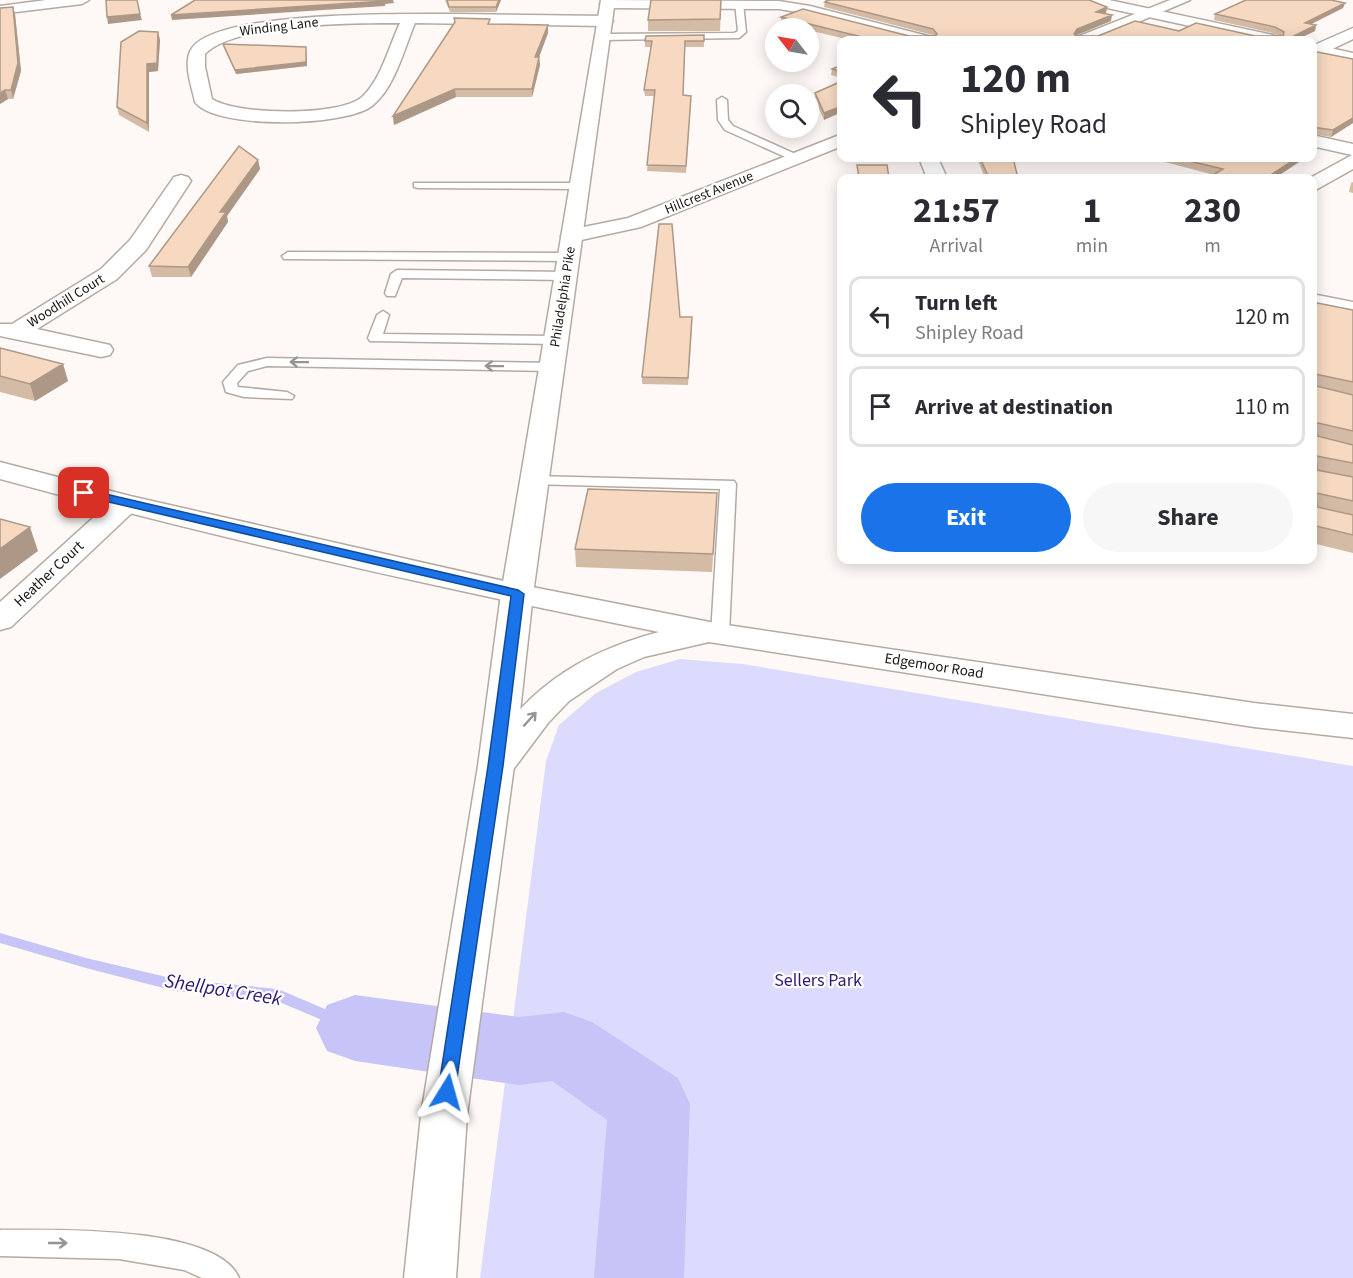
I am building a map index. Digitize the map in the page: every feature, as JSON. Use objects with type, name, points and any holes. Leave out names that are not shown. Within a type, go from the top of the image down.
[{"type":"street","points":[[0,10],[82,0]]},
{"type":"street","points":[[1089,0],[1255,36]]},
{"type":"street","points":[[1093,36],[1183,0]]},
{"type":"street","name":"Winding Lane","points":[[409,19],[384,74],[367,103],[336,114],[264,116],[217,110],[204,102],[196,62],[197,50],[205,42],[221,35],[256,28],[350,18],[605,15],[739,3],[801,8],[910,36]]},
{"type":"street","name":"Philadelphia Pike","points":[[430,1278],[444,1115],[496,766],[534,481],[605,15]]},
{"type":"street","points":[[1317,49],[1353,33]]},
{"type":"street","points":[[1317,50],[1353,58]]},
{"type":"street","name":"Hillcrest Avenue","points":[[569,256],[634,223],[837,141]]},
{"type":"street","points":[[1317,141],[1353,150]]},
{"type":"street","points":[[1317,183],[1353,161]]},
{"type":"street","name":"Woodhill Court","points":[[7,331],[109,274],[138,245],[181,181]]},
{"type":"street","points":[[7,331],[101,350]]},
{"type":"street","name":"Edgemoor Road","points":[[0,470],[125,504],[518,594],[720,634],[1254,715],[1353,726]]},
{"type":"street","name":"Heather Court","points":[[0,620],[125,504]]},
{"type":"street","points":[[496,766],[520,729],[545,702],[565,684],[600,662],[641,647],[678,638],[720,634]]},
{"type":"lane","points":[[605,15],[739,35],[742,32],[739,3]]},
{"type":"lane","points":[[722,100],[725,124],[796,158]]},
{"type":"lane","points":[[418,185],[580,186]]},
{"type":"lane","points":[[288,256],[569,256]]},
{"type":"lane","points":[[391,292],[397,274],[569,256]]},
{"type":"lane","points":[[1317,299],[1353,306]]},
{"type":"lane","points":[[383,315],[375,338],[557,340]]},
{"type":"lane","points":[[287,396],[244,393],[231,388],[230,382],[243,368],[267,362],[552,367]]},
{"type":"lane","points":[[534,481],[728,484],[720,634]]},
{"type":"lane","points":[[0,1243],[94,1243],[186,1256],[225,1278]]},
{"type":"green space","name":"Sellers Park","points":[[680,659],[743,664],[1353,766],[1353,1278],[480,1278],[546,761],[559,725],[596,693],[636,672]]},
{"type":"building","points":[[106,0],[137,0],[140,14],[107,17]]},
{"type":"building","points":[[195,0],[384,0],[385,1],[171,15]]},
{"type":"building","points":[[447,0],[499,0],[496,7],[449,7]]},
{"type":"building","points":[[651,0],[721,0],[720,19],[648,20]]},
{"type":"building","points":[[829,0],[1089,0],[1107,7],[1096,12],[1112,15],[1077,29],[1074,34],[1076,36],[935,36],[937,34],[933,29],[825,2]]},
{"type":"building","points":[[1246,0],[1331,0],[1345,3],[1305,23],[1316,25],[1294,36],[1283,36],[1284,32],[1275,27],[1215,14]]},
{"type":"building","points":[[13,7],[18,63],[11,90],[0,93],[0,8]]},
{"type":"building","points":[[803,9],[909,36],[858,36],[819,26],[819,18],[781,17]]},
{"type":"building","points":[[454,18],[490,19],[488,24],[548,25],[535,57],[539,57],[532,89],[455,89],[393,116],[455,22]]},
{"type":"building","points":[[1135,21],[1179,31],[1196,23],[1255,36],[1098,36]]},
{"type":"building","points":[[139,31],[158,32],[157,63],[147,64],[147,123],[117,107],[121,42]]},
{"type":"building","points":[[704,35],[704,41],[685,41],[683,95],[691,96],[686,166],[647,165],[655,90],[644,90],[652,41],[645,41],[646,36]]},
{"type":"building","points":[[223,44],[306,47],[306,62],[235,70]]},
{"type":"building","points":[[1317,52],[1353,59],[1353,118],[1333,130],[1317,128]]},
{"type":"building","points":[[837,83],[837,108],[824,113],[819,102],[819,91]]},
{"type":"building","points":[[239,146],[258,160],[220,212],[226,212],[188,267],[149,266]]},
{"type":"building","points":[[982,162],[1014,162],[1017,174],[987,174]]},
{"type":"building","points":[[1194,162],[1291,162],[1272,174],[1215,174],[1223,169]]},
{"type":"building","points":[[857,165],[887,165],[888,174],[858,174]]},
{"type":"building","points":[[659,224],[672,224],[680,317],[692,317],[688,378],[642,377]]},
{"type":"building","points":[[1317,303],[1353,310],[1353,382],[1317,374]]},
{"type":"building","points":[[0,348],[63,364],[30,384],[0,376]]},
{"type":"building","points":[[1317,386],[1353,395],[1353,431],[1318,423]]},
{"type":"building","points":[[1317,436],[1353,445],[1353,463],[1317,456]]},
{"type":"building","points":[[1317,470],[1353,477],[1353,501],[1317,493]]},
{"type":"building","points":[[588,489],[717,493],[713,554],[575,549]]},
{"type":"building","points":[[1317,507],[1353,515],[1353,535],[1317,526]]},
{"type":"building","points":[[0,519],[30,527],[0,549]]},
{"type":"waterway","name":"Shellpot Creek","points":[[0,938],[86,963],[175,985],[278,995],[355,1028]]},
{"type":"waterway","name":"Shellpot Creek","points":[[355,1028],[519,1051],[564,1046],[649,1104],[639,1278]]},
{"type":"route","points":[[84,493],[518,594],[496,766],[447,1092]]}]
